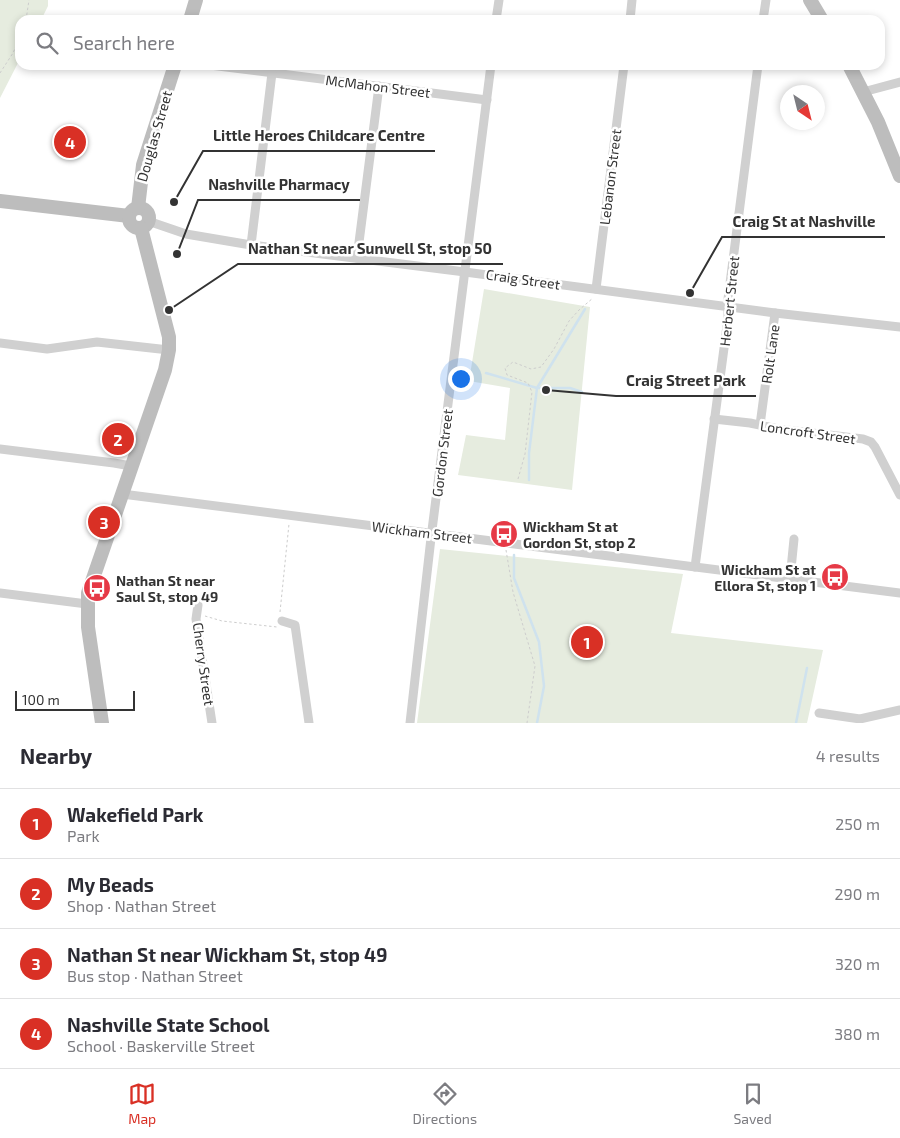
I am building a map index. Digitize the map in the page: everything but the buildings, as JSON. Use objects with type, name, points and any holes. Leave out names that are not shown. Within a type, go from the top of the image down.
[{"type":"street","points":[[192,15],[196,0]]},
{"type":"street","points":[[497,15],[499,0]]},
{"type":"street","points":[[630,15],[632,0]]},
{"type":"street","points":[[764,15],[766,0]]},
{"type":"street","points":[[810,0],[819,15]]},
{"type":"street","name":"Douglas Street","points":[[134,212],[143,165],[173,70]]},
{"type":"street","name":"McMahon Street","points":[[249,70],[487,100]]},
{"type":"street","name":"Gordon Street","points":[[410,723],[490,70]]},
{"type":"street","name":"Lebanon Street","points":[[595,293],[623,70]]},
{"type":"street","name":"Herbert Street","points":[[695,567],[728,318],[757,70]]},
{"type":"street","points":[[852,70],[887,142],[900,176]]},
{"type":"street","points":[[251,245],[272,73]]},
{"type":"street","points":[[863,92],[900,82]]},
{"type":"street","points":[[358,258],[379,86]]},
{"type":"street","points":[[0,201],[147,212],[145,225],[167,329],[169,350],[165,370],[91,581],[87,604],[88,627],[102,723]]},
{"type":"street","name":"Craig Street","points":[[145,225],[251,245],[465,272],[595,293],[728,306],[900,327]]},
{"type":"street","name":"Rolt Lane","points":[[760,425],[775,313]]},
{"type":"street","points":[[0,343],[47,349],[97,342],[169,350]]},
{"type":"street","name":"Loncroft Street","points":[[714,419],[864,439],[875,448],[900,496]]},
{"type":"street","points":[[0,449],[131,466]]},
{"type":"street","name":"Wickham Street","points":[[122,494],[900,593]]},
{"type":"street","points":[[790,579],[794,539]]},
{"type":"street","points":[[0,593],[87,604]]},
{"type":"street","name":"Cherry Street","points":[[198,609],[212,723]]},
{"type":"street","points":[[282,621],[294,625],[308,723]]},
{"type":"street","points":[[819,713],[860,721],[900,710]]},
{"type":"path","points":[[27,15],[29,0]]},
{"type":"path","points":[[0,73],[15,48]]},
{"type":"path","points":[[518,480],[525,454],[532,392],[528,383],[507,375],[505,368],[513,362],[531,369],[541,367],[554,349],[569,321],[595,293]]},
{"type":"path","points":[[198,609],[222,621],[276,628],[284,616],[279,611],[290,516]]},
{"type":"path","points":[[505,543],[513,592],[535,666],[527,723]]},
{"type":"shaded area","points":[[0,0],[48,0],[48,6],[44,15],[15,15],[15,69],[0,98]]},
{"type":"shaded area","points":[[484,289],[590,307],[572,490],[458,475],[466,435],[505,440],[510,388],[469,381]]},
{"type":"shaded area","points":[[440,549],[683,574],[671,633],[823,650],[807,723],[417,723]]},
{"type":"waterway","points":[[529,480],[529,453],[537,388],[585,309]]},
{"type":"waterway","points":[[486,373],[537,388],[570,388],[582,392]]},
{"type":"waterway","points":[[514,555],[514,578],[539,642],[544,686],[537,723]]},
{"type":"waterway","points":[[796,723],[807,668]]},
{"type":"place","name":"Nashville State School","points":[[70,142]]},
{"type":"place","name":"Little Heroes Childcare Centre","points":[[174,202]]},
{"type":"place","name":"Nashville Pharmacy","points":[[177,254]]},
{"type":"place","name":"Craig St at Nashville","points":[[690,293]]},
{"type":"place","name":"Nathan St near Sunwell St, stop 50","points":[[169,310]]},
{"type":"place","name":"Craig Street Park","points":[[546,390]]},
{"type":"place","name":"My Beads","points":[[118,439]]},
{"type":"place","name":"Nathan St near Wickham St, stop 49","points":[[104,522]]},
{"type":"place","name":"Wickham St at Gordon St, stop 2","points":[[504,534]]},
{"type":"place","name":"Wickham St at Ellora St, stop 1","points":[[835,577]]},
{"type":"place","name":"Nathan St near Saul St, stop 49","points":[[97,588]]},
{"type":"place","name":"Wakefield Park","points":[[587,642]]}]
